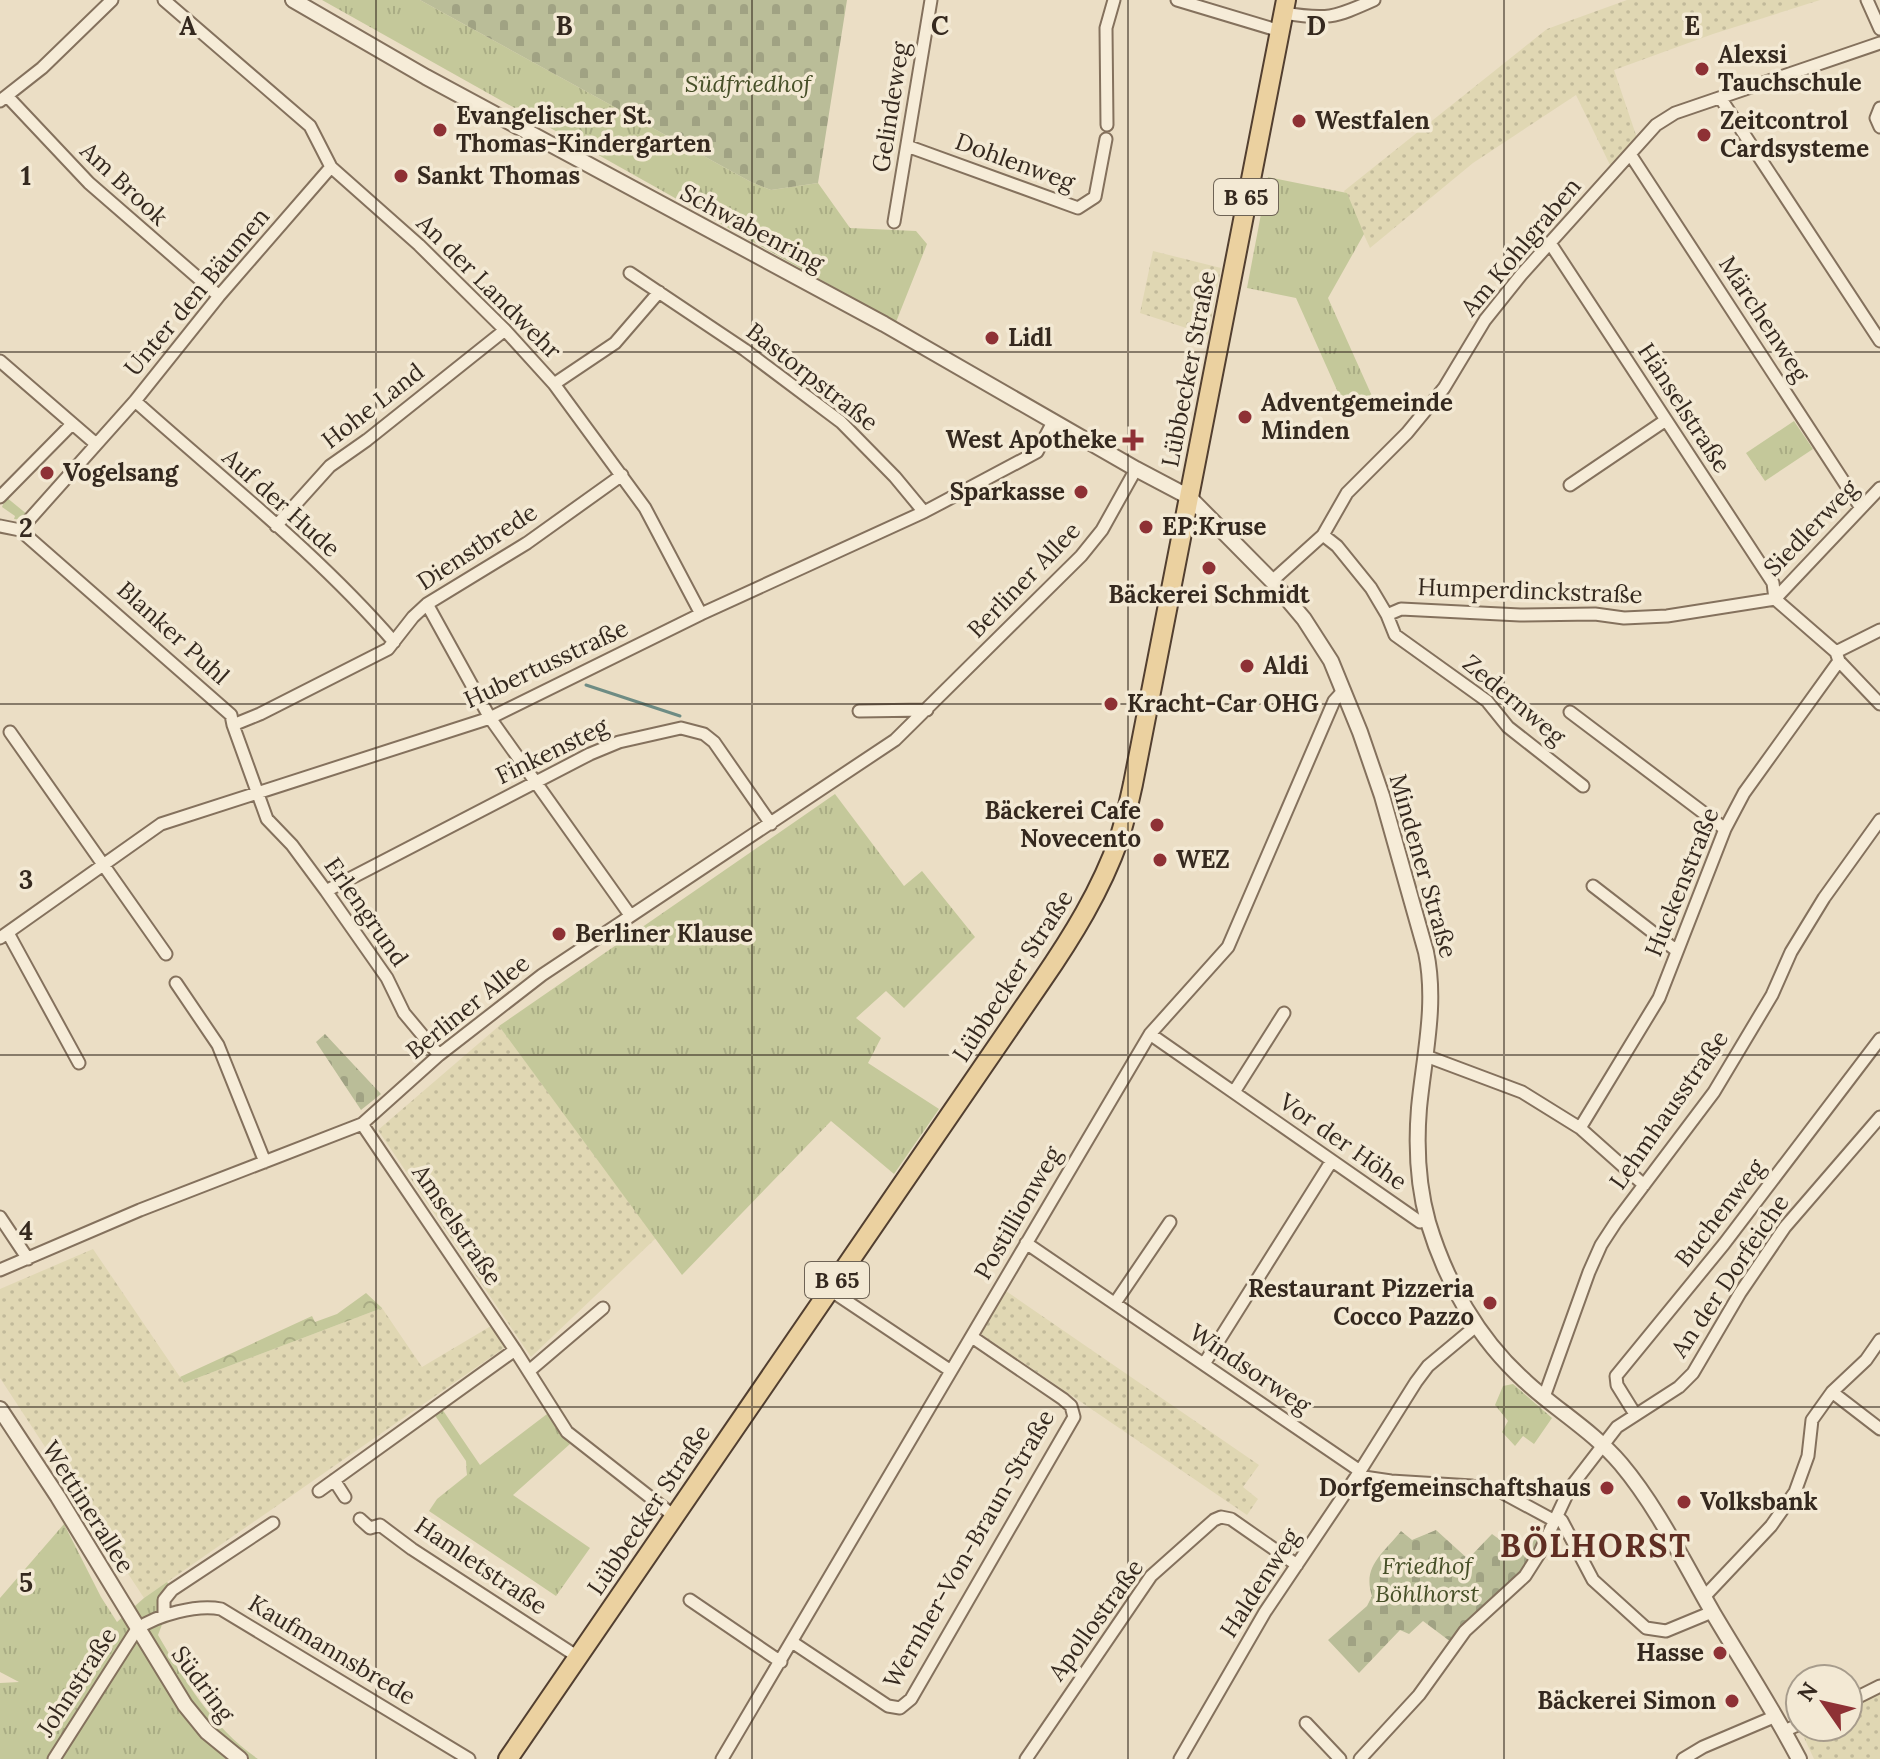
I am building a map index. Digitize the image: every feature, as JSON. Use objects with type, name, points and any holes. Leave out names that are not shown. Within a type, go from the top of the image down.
[{"type":"main road","name":"Lübbecker Straße","points":[[508,1759],[1073,936],[1098,887],[1119,838],[1133,784],[1283,15]]},
{"type":"street","points":[[4,98],[53,58],[112,0]]},
{"type":"street","name":"An der Landwehr","points":[[164,0],[310,126],[331,167],[419,245],[505,330],[554,384],[622,475],[665,542],[701,614]]},
{"type":"street","name":"Schwabenring","points":[[293,0],[426,77],[884,324],[1189,497]]},
{"type":"street","name":"Gelindeweg","points":[[894,222],[931,0]]},
{"type":"street","points":[[1107,125],[1106,28],[1114,0]]},
{"type":"street","points":[[1177,0],[1318,19],[1342,14],[1374,0]]},
{"type":"street","points":[[1867,0],[1880,29]]},
{"type":"street","name":"Am Kohlgraben","points":[[1272,581],[1323,535],[1347,493],[1407,433],[1444,388],[1485,320],[1656,125],[1675,113],[1880,43]]},
{"type":"street","name":"Am Brook","points":[[4,98],[89,183],[219,296]]},
{"type":"street","points":[[1721,99],[1880,341]]},
{"type":"street","points":[[1880,108],[1876,118],[1880,127]]},
{"type":"street","name":"Dohlenweg","points":[[907,146],[1078,208],[1095,197],[1106,139]]},
{"type":"street","name":"Märchenweg","points":[[1630,154],[1861,508]]},
{"type":"street","name":"Unter den Bäumen","points":[[96,444],[331,167]]},
{"type":"street","name":"Hänselstraße","points":[[1550,243],[1773,583],[1775,599]]},
{"type":"street","name":"Bastorpstraße","points":[[630,273],[745,350],[841,422],[895,477],[924,512]]},
{"type":"street","points":[[554,384],[615,343],[659,292]]},
{"type":"street","name":"Hohe Land","points":[[276,526],[330,466],[505,330]]},
{"type":"street","points":[[0,361],[96,444],[20,530],[0,526]]},
{"type":"street","name":"Auf der Hude","points":[[135,401],[276,526],[365,609],[394,642]]},
{"type":"street","points":[[1570,485],[1666,420]]},
{"type":"street","name":"Hubertusstraße","points":[[4,935],[161,824],[490,718],[701,614],[924,512],[1037,452],[1053,422]]},
{"type":"street","points":[[0,497],[72,424]]},
{"type":"street","name":"Berliner Allee","points":[[0,1270],[140,1210],[362,1124],[439,1055],[542,975],[895,740],[1081,556],[1102,530],[1136,469]]},
{"type":"street","name":"Dienstbrede","points":[[233,725],[367,661],[394,642],[427,604],[527,543],[622,475]]},
{"type":"street","name":"Siedlerweg","points":[[1775,599],[1880,488]]},
{"type":"street","name":"Mindener Straße","points":[[1189,497],[1272,581],[1318,639],[1344,690],[1382,796],[1426,952],[1431,991],[1419,1110],[1418,1154],[1428,1220],[1445,1270],[1476,1326],[1501,1357],[1602,1444],[1641,1490],[1784,1731]]},
{"type":"street","name":"Blanker Puhl","points":[[20,530],[231,715],[259,794]]},
{"type":"street","name":"Humperdinckstraße","points":[[1323,535],[1363,578],[1387,615],[1401,609],[1520,615],[1667,616],[1775,599]]},
{"type":"street","points":[[1775,599],[1837,657],[1880,704]]},
{"type":"street","points":[[427,604],[490,718],[630,915]]},
{"type":"street","name":"Zedernweg","points":[[1387,615],[1395,635],[1487,701],[1508,727],[1583,786]]},
{"type":"street","points":[[1837,657],[1880,630]]},
{"type":"street","name":"Huckenstraße","points":[[1580,1128],[1659,998],[1725,829],[1752,781],[1837,657]]},
{"type":"street","name":"Postillionweg","points":[[728,1757],[792,1642],[1150,1034],[1228,947],[1334,701],[1344,690]]},
{"type":"street","points":[[859,711],[927,710]]},
{"type":"street","points":[[1570,712],[1725,829]]},
{"type":"street","name":"Finkensteg","points":[[326,891],[590,754],[619,742],[681,728],[704,734],[714,742],[771,824]]},
{"type":"street","points":[[10,732],[166,954]]},
{"type":"street","name":"Erlengrund","points":[[259,794],[267,819],[292,845],[326,891],[387,978],[404,1013],[439,1055]]},
{"type":"street","name":"Lehmhausstraße","points":[[1544,1397],[1601,1245],[1714,1092],[1772,995],[1791,952],[1824,898],[1880,820]]},
{"type":"street","points":[[1593,886],[1677,951]]},
{"type":"street","points":[[4,935],[79,1063]]},
{"type":"street","points":[[176,983],[218,1045],[265,1162]]},
{"type":"street","points":[[1234,1092],[1284,1013]]},
{"type":"street","name":"Vor der Höhe","points":[[1150,1034],[1420,1222],[1428,1220]]},
{"type":"street","name":"Buchenweg","points":[[1635,1414],[1617,1385],[1616,1376],[1724,1244],[1880,1039]]},
{"type":"street","points":[[1426,1056],[1522,1092],[1580,1128],[1644,1185]]},
{"type":"street","name":"An der Dorfeiche","points":[[1360,1759],[1412,1704],[1465,1631],[1525,1576],[1570,1488],[1602,1444],[1617,1427],[1679,1387],[1693,1373],[1740,1293],[1785,1227],[1880,1117]]},
{"type":"street","name":"Amselstraße","points":[[362,1124],[572,1438],[674,1516]]},
{"type":"street","points":[[1204,1364],[1331,1162]]},
{"type":"street","points":[[0,1217],[28,1259]]},
{"type":"street","points":[[1115,1303],[1170,1222]]},
{"type":"street","name":"Windsorweg","points":[[1026,1243],[1359,1474],[1391,1481],[1472,1486],[1501,1492],[1556,1518]]},
{"type":"street","points":[[830,1290],[951,1371]]},
{"type":"street","points":[[529,1371],[603,1308]]},
{"type":"street","name":"Haldenweg","points":[[1180,1759],[1258,1623],[1428,1366],[1476,1326]]},
{"type":"street","name":"Wernher-Von-Braun-Straße","points":[[792,1642],[888,1706],[900,1708],[911,1699],[1074,1417],[1071,1406],[1063,1399],[972,1337]]},
{"type":"street","points":[[1704,1597],[1771,1526],[1795,1492],[1808,1456],[1812,1420],[1832,1392],[1866,1360],[1880,1340]]},
{"type":"street","points":[[319,1491],[515,1350]]},
{"type":"street","points":[[1832,1392],[1880,1429]]},
{"type":"street","name":"Wettinerallee","points":[[0,1409],[58,1497],[137,1629]]},
{"type":"street","points":[[334,1480],[345,1497]]},
{"type":"street","name":"Apollostraße","points":[[1026,1759],[1151,1576],[1214,1520],[1221,1517],[1231,1519],[1297,1565]]},
{"type":"street","points":[[1556,1518],[1562,1521],[1593,1580],[1646,1628],[1666,1631],[1712,1612]]},
{"type":"street","name":"Hamletstraße","points":[[360,1519],[370,1528],[380,1525],[386,1528],[412,1549],[578,1657]]},
{"type":"street","points":[[164,1615],[164,1600],[172,1590],[273,1523]]},
{"type":"street","points":[[690,1600],[781,1662]]},
{"type":"street","name":"Kaufmannsbrede","points":[[137,1629],[164,1615],[203,1608],[221,1609],[469,1759]]},
{"type":"street","name":"Südring","points":[[137,1629],[185,1705],[207,1732],[235,1757]]},
{"type":"street","name":"Johnstraße","points":[[54,1759],[137,1629]]},
{"type":"street","points":[[1683,1759],[1703,1747],[1776,1716]]},
{"type":"street","points":[[1306,1723],[1340,1759]]},
{"type":"shaded area","points":[[1627,0],[1820,0],[1614,70],[1637,138],[1611,167],[1576,95],[1473,163],[1370,248],[1344,191],[1547,29]]},
{"type":"shaded area","points":[[1153,251],[1221,268],[1208,335],[1140,313]]},
{"type":"shaded area","points":[[499,1026],[656,1238],[531,1357],[378,1130]]},
{"type":"shaded area","points":[[93,1249],[184,1383],[382,1308],[422,1367],[491,1326],[507,1346],[144,1598],[0,1378],[0,1289]]},
{"type":"shaded area","points":[[1006,1291],[1259,1465],[1243,1487],[1258,1499],[1247,1515],[981,1334]]},
{"type":"shaded area","points":[[1880,1689],[1880,1759],[1814,1759],[1807,1743],[1864,1743],[1864,1698]]},
{"type":"green space","points":[[322,0],[420,0],[751,182],[771,190],[818,183],[850,228],[916,231],[927,244],[896,322]]},
{"type":"green space","name":"Südfriedhof","points":[[420,0],[847,0],[818,183],[771,190],[751,182]]},
{"type":"green space","points":[[1268,177],[1347,193],[1364,234],[1328,298],[1376,405],[1349,417],[1296,298],[1247,288]]},
{"type":"green space","points":[[1794,421],[1813,449],[1765,481],[1746,453]]},
{"type":"green space","points":[[6,497],[28,515],[23,520],[14,519],[15,516],[2,507]]},
{"type":"green space","points":[[835,794],[904,886],[922,871],[975,937],[904,1008],[886,991],[856,1018],[881,1038],[868,1063],[939,1109],[894,1174],[831,1121],[682,1275],[499,1026]]},
{"type":"green space","points":[[325,1034],[381,1094],[361,1110],[316,1042]]},
{"type":"green space","points":[[366,1293],[382,1308],[184,1383],[180,1377],[312,1316],[315,1322],[337,1314]]},
{"type":"green space","points":[[1513,1384],[1552,1418],[1534,1444],[1523,1436],[1515,1446],[1502,1432],[1508,1421],[1495,1405],[1503,1386]]},
{"type":"green space","points":[[442,1409],[480,1465],[547,1414],[570,1444],[513,1495],[590,1548],[556,1596],[429,1511],[437,1499],[467,1475],[466,1461],[434,1414]]},
{"type":"green space","points":[[64,1524],[117,1622],[167,1582],[175,1591],[158,1635],[214,1718],[258,1759],[0,1759],[0,1683],[19,1682],[0,1672],[0,1598]]},
{"type":"green space","name":"Friedhof Böhlhorst","points":[[1436,1530],[1468,1559],[1492,1534],[1514,1550],[1535,1530],[1544,1538],[1518,1577],[1451,1642],[1423,1621],[1409,1634],[1400,1630],[1359,1673],[1328,1640],[1367,1606],[1372,1596],[1372,1568],[1401,1531],[1412,1540]]},
{"type":"waterway","points":[[586,685],[680,716]]},
{"type":"place","name":"Alexsi Tauchschule","points":[[1702,69]]},
{"type":"place","name":"Westfalen","points":[[1299,121]]},
{"type":"place","name":"Evangelischer St. Thomas-Kindergarten","points":[[440,130]]},
{"type":"place","name":"Zeitcontrol Cardsysteme","points":[[1704,135]]},
{"type":"place","name":"Sankt Thomas","points":[[401,176]]},
{"type":"place","name":"Lidl","points":[[992,338]]},
{"type":"place","name":"Adventgemeinde Minden","points":[[1245,417]]},
{"type":"place","name":"West Apotheke","points":[[1133,440]]},
{"type":"place","name":"Vogelsang","points":[[47,473]]},
{"type":"place","name":"Sparkasse","points":[[1081,492]]},
{"type":"place","name":"EP:Kruse","points":[[1146,527]]},
{"type":"place","name":"Bäckerei Schmidt","points":[[1209,568]]},
{"type":"place","name":"Aldi","points":[[1247,666]]},
{"type":"place","name":"Kracht-Car OHG","points":[[1111,704]]},
{"type":"place","name":"Bäckerei Cafe Novecento","points":[[1157,825]]},
{"type":"place","name":"WEZ","points":[[1160,860]]},
{"type":"place","name":"Berliner Klause","points":[[559,934]]},
{"type":"place","name":"Restaurant Pizzeria Cocco Pazzo","points":[[1490,1303]]},
{"type":"place","name":"Dorfgemeinschaftshaus","points":[[1607,1488]]},
{"type":"place","name":"Volksbank","points":[[1684,1502]]},
{"type":"place","name":"Hasse","points":[[1720,1653]]},
{"type":"place","name":"Bäckerei Simon","points":[[1732,1701]]},
{"type":"district","name":"BÖLHORST","points":[[1596,1546]]}]
